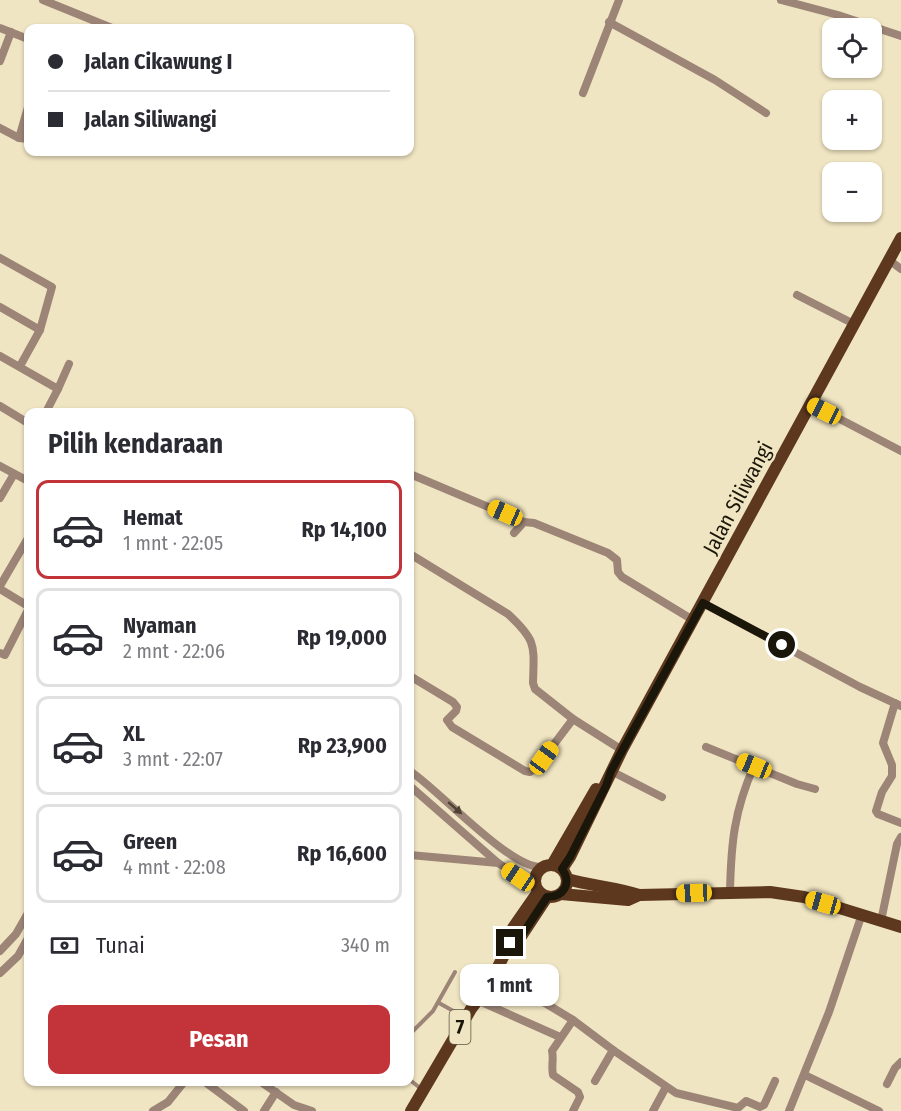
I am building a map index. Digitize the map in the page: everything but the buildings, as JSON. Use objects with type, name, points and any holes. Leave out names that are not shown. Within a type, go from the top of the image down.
[{"type":"main road","name":"Jalan Siliwangi","points":[[556,870],[570,857],[622,750],[901,238]]},
{"type":"main road","points":[[639,895],[629,890],[589,885],[556,870],[536,876],[540,892],[554,897],[561,894],[628,900],[639,895],[770,892],[804,897],[901,927]]},
{"type":"main road","points":[[556,870],[566,887],[561,894]]},
{"type":"main road","name":"7","points":[[411,1111],[465,1018],[489,985],[510,943],[513,928],[540,892]]},
{"type":"street","points":[[43,0],[99,24]]},
{"type":"street","points":[[582,93],[619,0]]},
{"type":"street","points":[[782,0],[838,15],[901,36]]},
{"type":"street","points":[[609,22],[715,80],[766,113]]},
{"type":"street","points":[[0,27],[24,37]]},
{"type":"street","points":[[0,61],[11,32]]},
{"type":"street","points":[[18,138],[24,119]]},
{"type":"street","points":[[0,128],[18,138],[24,139]]},
{"type":"street","points":[[0,258],[52,287],[40,330],[20,366]]},
{"type":"street","points":[[889,260],[901,269]]},
{"type":"street","points":[[797,296],[854,324]]},
{"type":"street","points":[[0,307],[40,330]]},
{"type":"street","points":[[0,356],[58,389]]},
{"type":"street","points":[[48,408],[69,364]]},
{"type":"street","points":[[811,404],[901,451]]},
{"type":"street","points":[[0,406],[24,421]]},
{"type":"street","points":[[0,466],[24,479]]},
{"type":"street","points":[[0,498],[14,474]]},
{"type":"street","points":[[414,476],[614,557],[617,560],[618,572],[622,577],[693,620]]},
{"type":"street","points":[[514,533],[524,522]]},
{"type":"street","points":[[24,545],[0,587],[24,605]]},
{"type":"street","points":[[414,556],[508,614],[521,626],[533,644],[535,689],[573,719],[622,750]]},
{"type":"street","points":[[703,603],[860,687],[898,704],[883,743],[892,768],[892,776],[882,792],[876,811],[878,814],[901,823]]},
{"type":"street","points":[[0,653],[5,656],[24,616]]},
{"type":"street","points":[[414,678],[457,706],[456,711],[447,720],[452,727],[525,771],[530,772],[536,768],[573,719]]},
{"type":"street","points":[[706,747],[797,784],[815,789]]},
{"type":"street","points":[[730,892],[733,837],[741,795],[754,766]]},
{"type":"street","points":[[610,773],[662,797]]},
{"type":"street","points":[[414,774],[514,859],[536,868],[556,870]]},
{"type":"street","points":[[414,790],[498,863],[540,892]]},
{"type":"street","points":[[881,921],[897,844],[901,837]]},
{"type":"street","points":[[414,855],[498,863]]},
{"type":"street","points":[[789,1111],[829,1012],[862,914]]},
{"type":"street","points":[[0,951],[16,934],[24,920]]},
{"type":"street","points":[[0,973],[18,956],[24,946]]},
{"type":"street","points":[[489,985],[545,1003],[573,1020],[676,1093],[738,1108],[746,1101],[760,1107],[765,1103],[775,1081]]},
{"type":"street","points":[[477,1000],[560,1037]]},
{"type":"street","points":[[573,1020],[552,1051],[551,1066],[553,1075],[578,1092],[580,1097],[573,1111]]},
{"type":"street","points":[[595,1081],[613,1050]]},
{"type":"street","points":[[887,1084],[895,1068],[901,1062]]},
{"type":"street","points":[[804,1075],[879,1111]]},
{"type":"street","points":[[153,1111],[168,1102],[181,1086]]},
{"type":"street","points":[[210,1086],[244,1111]]},
{"type":"street","points":[[267,1086],[294,1105],[312,1111]]},
{"type":"street","points":[[653,1111],[666,1087]]},
{"type":"street","points":[[264,1111],[276,1092]]},
{"type":"lane","points":[[414,1030],[439,1004],[455,972]]},
{"type":"lane","points":[[439,1004],[465,1018]]},
{"type":"lane","points":[[414,1083],[424,1090]]},
{"type":"route","points":[[510,943],[520,938],[547,897],[561,894],[566,887],[567,879],[562,869],[606,786],[611,771],[703,603],[782,645]]}]
